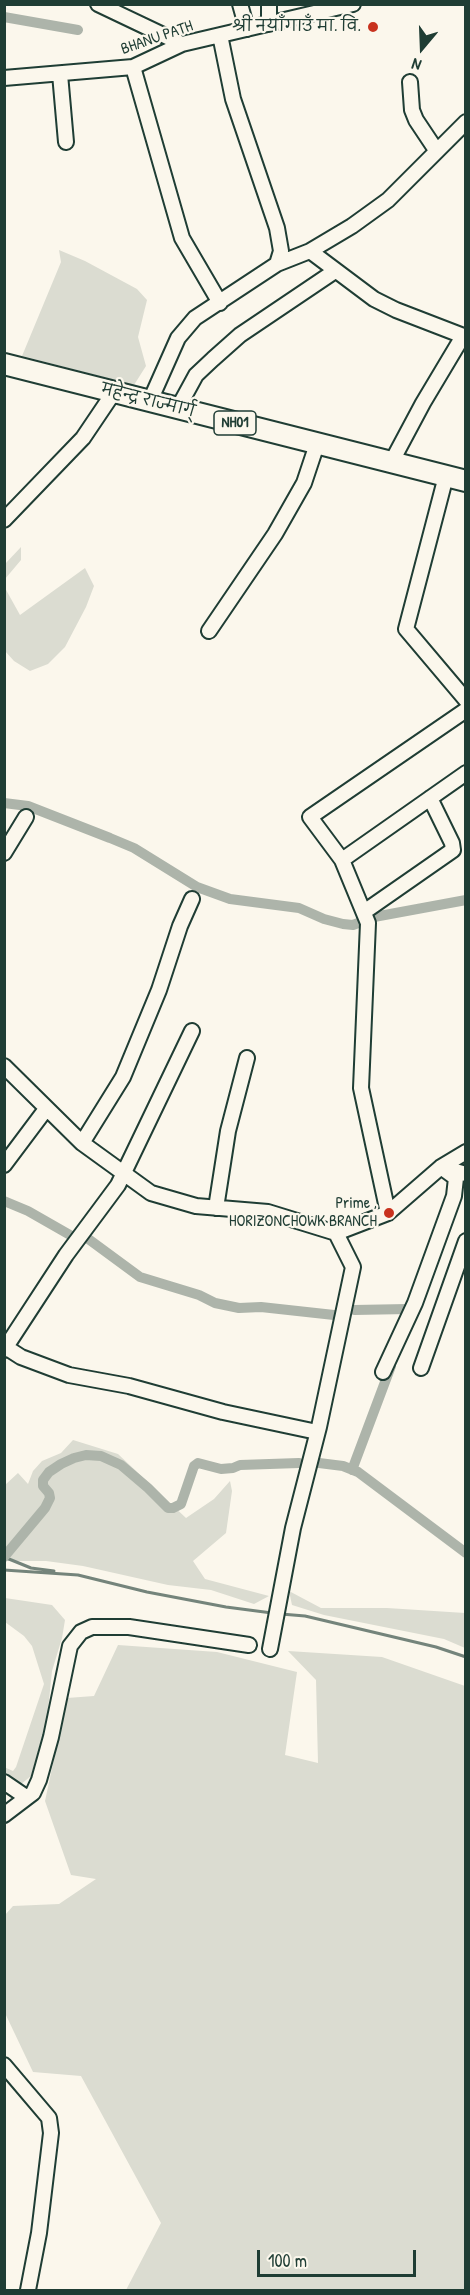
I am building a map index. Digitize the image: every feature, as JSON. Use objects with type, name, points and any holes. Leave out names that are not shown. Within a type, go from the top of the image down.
[{"type":"highway","name":"महेन्द्र राज्मार्ग्","points":[[4,364],[465,481]]},
{"type":"street","points":[[98,4],[182,44]]},
{"type":"street","points":[[240,4],[247,29]]},
{"type":"street","points":[[269,4],[269,24]]},
{"type":"street","name":"BHANU PATH","points":[[4,78],[133,67],[182,44],[353,4]]},
{"type":"street","points":[[220,35],[232,99],[277,228],[281,251],[277,264]]},
{"type":"street","points":[[133,67],[139,95],[182,238],[220,303]]},
{"type":"street","points":[[60,74],[66,142]]},
{"type":"street","points":[[410,82],[412,110],[436,150]]},
{"type":"street","points":[[150,401],[178,338],[195,318],[277,264],[310,251],[352,226],[388,200],[465,122]]},
{"type":"street","points":[[310,251],[374,299],[396,310],[464,336],[423,403],[391,463]]},
{"type":"street","points":[[178,408],[196,375],[240,335],[335,271]]},
{"type":"street","points":[[4,520],[82,438],[114,392]]},
{"type":"street","points":[[209,631],[275,534],[304,483],[317,444]]},
{"type":"street","points":[[446,476],[406,629],[465,700]]},
{"type":"street","points":[[388,1212],[361,1088],[365,916],[342,861],[310,817],[465,710]]},
{"type":"street","points":[[342,861],[465,774]]},
{"type":"street","points":[[365,916],[453,850],[452,843],[430,798]]},
{"type":"street","points":[[4,853],[26,817]]},
{"type":"street","points":[[81,1143],[123,1077],[159,990],[180,926],[192,899]]},
{"type":"street","points":[[192,1031],[125,1173],[66,1255],[5,1348],[21,1357],[69,1374],[129,1386],[223,1412],[317,1432]]},
{"type":"street","points":[[216,1208],[228,1131],[247,1058]]},
{"type":"street","points":[[4,1066],[81,1143],[151,1194],[196,1206],[268,1212],[336,1233],[388,1212],[441,1167],[465,1152]]},
{"type":"street","points":[[4,1165],[46,1109]]},
{"type":"street","points":[[441,1167],[465,1174]]},
{"type":"street","points":[[383,1372],[415,1303],[454,1196],[456,1178],[441,1167]]},
{"type":"street","points":[[270,1649],[293,1528],[317,1432],[353,1267],[336,1233]]},
{"type":"street","points":[[421,1368],[465,1241]]},
{"type":"street","points":[[4,1815],[33,1793],[39,1780],[51,1737],[70,1646],[81,1632],[92,1627],[129,1627],[249,1645]]},
{"type":"street","points":[[4,1782],[26,1797]]},
{"type":"street","points":[[4,2065],[49,2118],[51,2133],[39,2233],[28,2290]]},
{"type":"shaded area","points":[[59,250],[137,289],[147,300],[138,337],[146,366],[134,385],[22,356],[61,262]]},
{"type":"shaded area","points":[[21,547],[21,560],[5,579],[5,564]]},
{"type":"shaded area","points":[[85,568],[94,586],[65,647],[48,664],[30,671],[14,661],[5,651],[5,588],[20,615]]},
{"type":"shaded area","points":[[73,1440],[118,1454],[186,1518],[214,1499],[230,1481],[232,1491],[226,1533],[193,1561],[205,1579],[269,1596],[254,1604],[211,1590],[168,1585],[83,1566],[46,1561],[5,1561],[5,1485],[18,1473],[28,1484],[33,1471],[42,1461],[61,1453]]},
{"type":"shaded area","points":[[289,1591],[321,1608],[387,1608],[465,1613],[465,1648],[444,1639],[324,1615],[292,1605]]},
{"type":"shaded area","points":[[5,1598],[52,1605],[65,1620],[52,1671],[47,1720],[31,1776],[20,1785],[5,1776],[4,1767],[13,1771],[16,1767],[44,1684],[32,1646],[24,1636],[5,1622]]},
{"type":"shaded area","points":[[118,1645],[217,1652],[297,1672],[285,1755],[318,1763],[316,1680],[288,1651],[382,1657],[465,1686],[465,2290],[126,2290],[161,2223],[81,2076],[33,2072],[4,2011],[5,1915],[13,1906],[59,1904],[96,1879],[71,1875],[45,1801],[67,1698],[94,1696]]},
{"type":"waterway","points":[[4,17],[78,30]]},
{"type":"waterway","points":[[4,803],[28,806],[134,848],[197,887],[230,899],[299,908],[343,924],[353,925],[374,917],[466,900]]},
{"type":"waterway","points":[[4,1201],[28,1211],[70,1235]]},
{"type":"waterway","points":[[87,1238],[140,1277],[199,1295],[215,1303],[239,1308],[261,1307],[334,1315]]},
{"type":"waterway","points":[[354,1310],[408,1309]]},
{"type":"waterway","points":[[352,1470],[391,1366]]},
{"type":"waterway","points":[[4,1557],[45,1508],[50,1498],[43,1486],[43,1480],[49,1472],[74,1458],[86,1455],[101,1456],[121,1465],[168,1508],[181,1504],[194,1466],[198,1463],[221,1469],[240,1465],[299,1463]]},
{"type":"waterway","points":[[319,1463],[343,1466],[358,1472],[466,1553]]},
{"type":"waterway","points":[[4,1557],[31,1568],[54,1571]]},
{"type":"waterway","points":[[4,1570],[78,1575],[147,1592],[272,1613]]},
{"type":"waterway","points":[[281,1614],[305,1616],[436,1647],[466,1657]]},
{"type":"place","name":"श्री नयाँगाउँ मा. वि.","points":[[373,27]]},
{"type":"place","name":"Prime , HORIZONCHOWK BRANCH","points":[[389,1213]]}]
